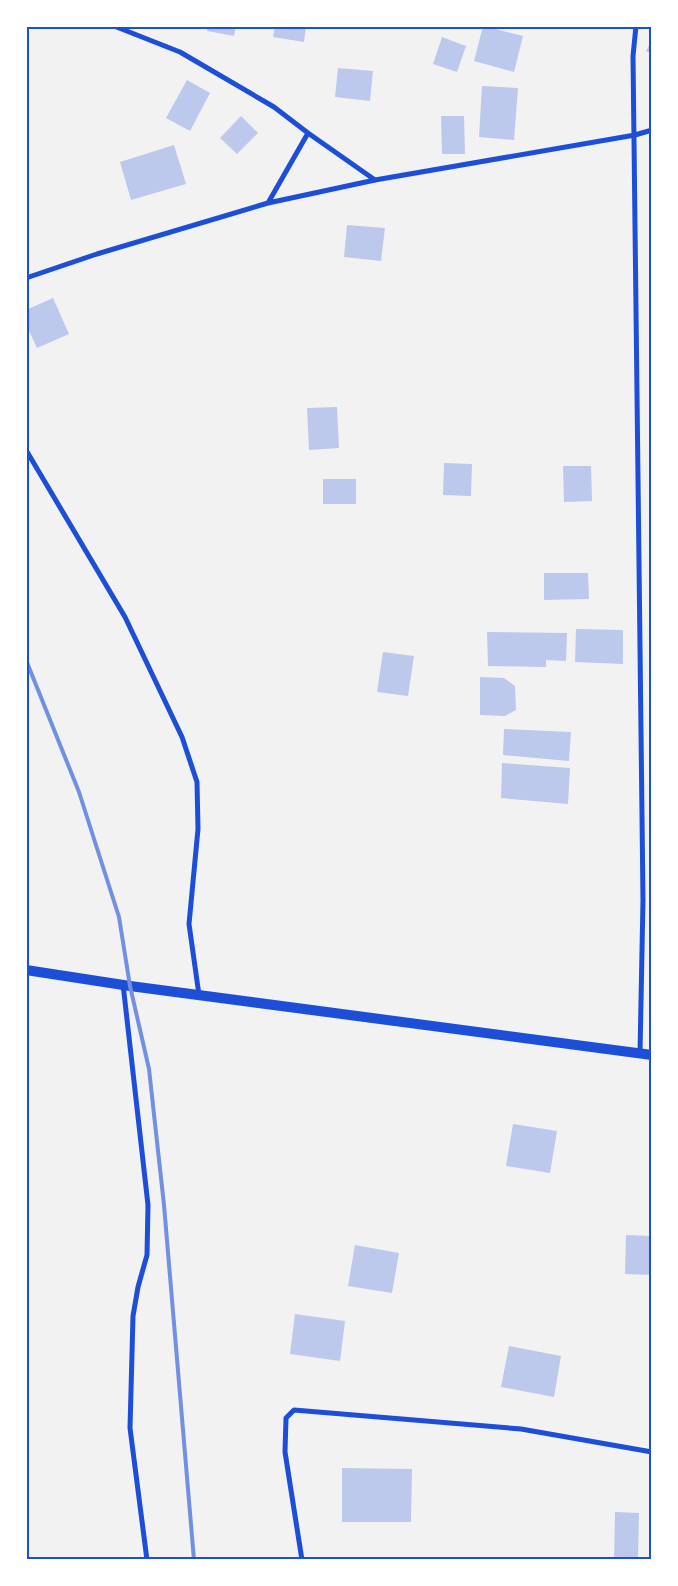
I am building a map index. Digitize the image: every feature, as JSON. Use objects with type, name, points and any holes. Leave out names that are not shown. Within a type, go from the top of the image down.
[{"type":"main road","points":[[26,970],[652,1055]]},
{"type":"street","points":[[114,26],[180,52],[274,107],[375,180]]},
{"type":"street","points":[[636,26],[633,56],[643,900],[640,1054]]},
{"type":"street","points":[[26,278],[97,254],[268,203],[375,180],[635,135],[652,130]]},
{"type":"street","points":[[268,203],[308,133]]},
{"type":"street","points":[[26,450],[125,617],[182,737],[197,782],[198,828],[189,924],[199,994]]},
{"type":"street","points":[[123,984],[148,1204],[147,1255],[138,1287],[133,1316],[130,1428],[147,1560]]},
{"type":"street","points":[[302,1560],[284,1452],[286,1418],[294,1410],[521,1429],[652,1452]]},
{"type":"building","points":[[208,26],[236,26],[234,36],[207,31]]},
{"type":"building","points":[[275,26],[306,26],[304,42],[273,37]]},
{"type":"building","points":[[483,26],[523,36],[514,72],[474,61]]},
{"type":"building","points":[[442,37],[466,46],[457,72],[433,64]]},
{"type":"building","points":[[652,40],[652,54],[646,51]]},
{"type":"building","points":[[338,68],[373,71],[370,101],[335,97]]},
{"type":"building","points":[[187,80],[210,93],[190,131],[166,118]]},
{"type":"building","points":[[482,86],[518,88],[514,140],[479,137]]},
{"type":"building","points":[[241,116],[258,133],[237,154],[220,138]]},
{"type":"building","points":[[441,116],[464,116],[465,154],[442,154]]},
{"type":"building","points":[[174,145],[186,184],[131,200],[120,162]]},
{"type":"building","points":[[347,225],[385,228],[381,261],[344,257]]},
{"type":"building","points":[[53,298],[69,334],[37,348],[26,324],[26,310]]},
{"type":"building","points":[[337,407],[339,448],[309,450],[307,408]]},
{"type":"building","points":[[444,463],[472,464],[471,496],[443,495]]},
{"type":"building","points":[[563,466],[591,466],[592,501],[564,502]]},
{"type":"building","points":[[323,479],[356,479],[356,504],[323,504]]},
{"type":"building","points":[[544,573],[588,573],[589,599],[544,600]]},
{"type":"building","points":[[576,629],[623,630],[623,664],[575,662]]},
{"type":"building","points":[[487,632],[567,633],[566,661],[546,660],[546,667],[488,666]]},
{"type":"building","points":[[383,652],[414,656],[408,696],[377,692]]},
{"type":"building","points":[[480,677],[504,678],[515,686],[516,710],[505,716],[480,715]]},
{"type":"building","points":[[504,729],[571,732],[569,761],[503,755]]},
{"type":"building","points":[[502,763],[570,768],[568,804],[501,798]]},
{"type":"building","points":[[513,1124],[557,1131],[550,1173],[506,1166]]},
{"type":"building","points":[[626,1235],[652,1236],[652,1275],[625,1274]]},
{"type":"building","points":[[355,1245],[399,1253],[392,1293],[348,1286]]},
{"type":"building","points":[[295,1314],[345,1321],[340,1361],[290,1354]]},
{"type":"building","points":[[509,1346],[561,1356],[554,1397],[501,1387]]},
{"type":"building","points":[[342,1468],[412,1469],[411,1522],[342,1522]]},
{"type":"building","points":[[615,1512],[639,1513],[638,1560],[614,1560]]},
{"type":"railway","points":[[26,660],[79,792],[119,917],[130,986],[149,1069],[164,1205],[194,1560]]}]
